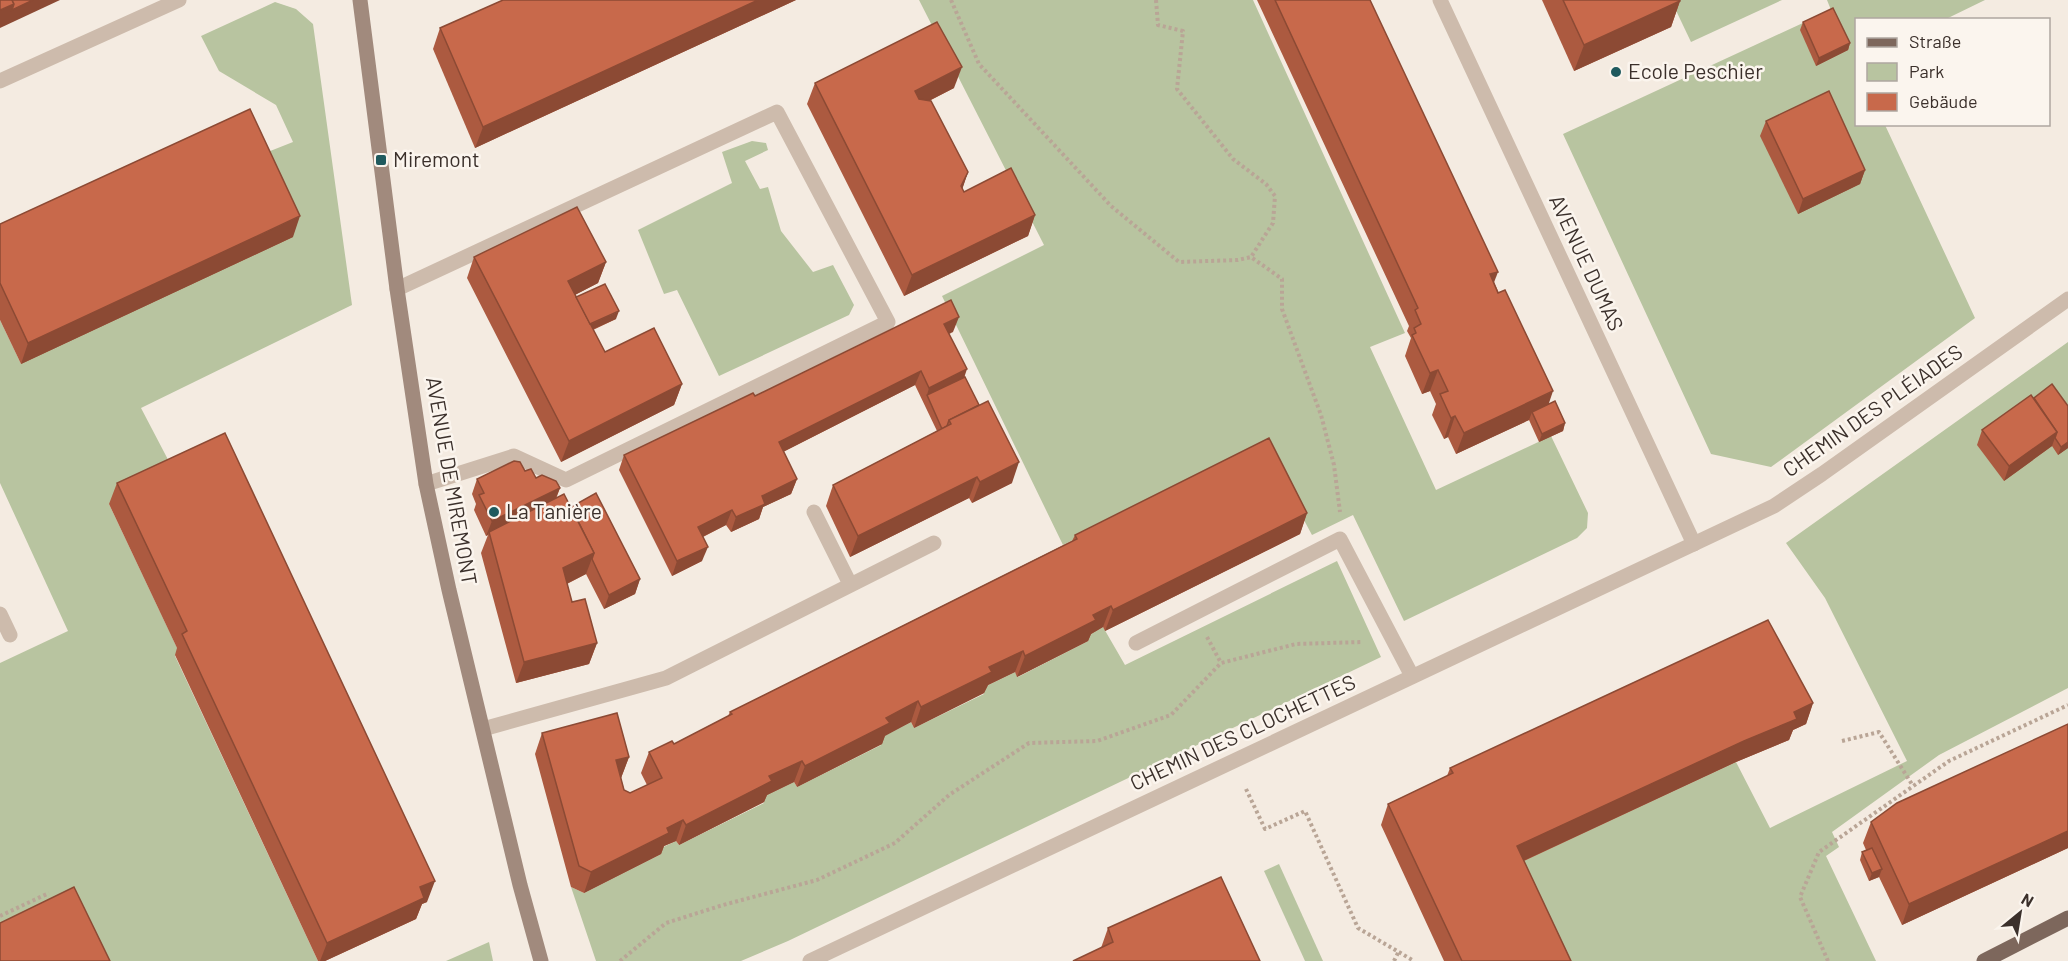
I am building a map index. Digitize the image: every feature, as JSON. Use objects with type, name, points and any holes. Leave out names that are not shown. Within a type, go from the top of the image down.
[{"type":"main road","points":[[1984,961],[2068,918]]},
{"type":"street","points":[[0,81],[179,0]]},
{"type":"street","name":"AVENUE DE MIREMONT","points":[[360,0],[397,289],[426,484],[438,544],[541,961]]},
{"type":"street","name":"AVENUE DUMAS","points":[[1440,0],[1694,544]]},
{"type":"street","points":[[397,289],[777,112],[888,322],[566,480],[514,456],[426,484]]},
{"type":"street","name":"CHEMIN DES PLÉIADES","points":[[1694,544],[1774,506],[2068,299]]},
{"type":"street","points":[[814,512],[850,584]]},
{"type":"street","points":[[1136,643],[1340,539],[1412,676]]},
{"type":"street","points":[[483,729],[666,678],[933,543]]},
{"type":"street","name":"CHEMIN DES CLOCHETTES","points":[[810,961],[1694,544]]},
{"type":"street","points":[[0,614],[10,635]]},
{"type":"path","points":[[951,0],[980,64],[1111,206],[1179,262],[1238,260],[1251,257],[1273,223],[1275,196],[1266,184],[1233,159],[1177,89],[1183,32],[1158,26],[1156,0]]},
{"type":"path","points":[[1251,257],[1282,279],[1282,309],[1321,415],[1334,465],[1341,520],[1340,539]]},
{"type":"path","points":[[620,961],[666,923],[817,880],[895,843],[949,795],[1029,743],[1097,741],[1171,715],[1221,663],[1296,644],[1394,642]]},
{"type":"path","points":[[1827,961],[1800,897],[1819,852],[1949,761],[2068,705]]},
{"type":"path","points":[[1842,741],[1879,732],[1913,786]]},
{"type":"path","points":[[1246,789],[1265,829],[1305,811],[1358,928],[1414,961]]},
{"type":"path","points":[[0,916],[49,893]]},
{"type":"path","points":[[1394,961],[1399,951]]},
{"type":"green space","points":[[919,0],[1253,0],[1405,333],[1370,347],[1436,490],[1551,436],[1588,513],[1587,528],[1577,538],[1404,621],[1353,515],[1312,535],[1264,446],[1063,545],[942,296],[1044,245]]},
{"type":"green space","points":[[1671,0],[1782,0],[1691,42]]},
{"type":"green space","points":[[1827,0],[1985,0],[1948,18],[1855,18],[1855,126],[1885,126],[1975,318],[1771,467],[1711,454],[1563,134],[1831,10]]},
{"type":"green space","points":[[275,2],[296,9],[313,24],[352,305],[141,408],[175,473],[109,504],[179,652],[175,656],[318,961],[92,961],[0,940],[0,663],[68,631],[0,483],[0,320],[21,364],[255,157],[293,142],[276,105],[219,71],[201,36]]},
{"type":"green space","points":[[752,141],[766,143],[768,150],[745,161],[760,189],[768,187],[781,231],[813,272],[833,265],[854,305],[849,315],[719,376],[677,290],[664,294],[638,230],[732,183],[722,152]]},
{"type":"green space","points":[[2068,342],[2068,688],[1939,755],[1832,832],[1839,847],[1826,856],[1876,961],[1554,961],[1510,867],[1736,762],[1770,828],[1907,761],[1825,598],[1786,543]]},
{"type":"green space","points":[[1337,561],[1381,657],[788,941],[741,961],[596,961],[571,887],[584,893],[661,854],[659,849],[676,841],[679,845],[764,803],[762,797],[794,782],[797,787],[881,745],[878,739],[911,722],[914,728],[984,694],[982,688],[1015,672],[1018,677],[1088,641],[1086,636],[1103,627],[1125,665]]},
{"type":"green space","points":[[1279,864],[1323,961],[1305,961],[1264,871]]},
{"type":"green space","points":[[489,942],[493,961],[446,961]]},
{"type":"building","points":[[0,0],[12,0],[14,4],[0,10]]},
{"type":"building","points":[[12,0],[33,0],[12,10],[14,4]]},
{"type":"building","points":[[503,0],[758,0],[483,127],[440,28]]},
{"type":"building","points":[[1275,0],[1370,0],[1498,272],[1490,274],[1498,293],[1505,290],[1553,391],[1464,433],[1455,416],[1451,418],[1440,394],[1448,391],[1438,370],[1430,373],[1412,335],[1416,333],[1414,328],[1421,324],[1415,310],[1418,308]]},
{"type":"building","points":[[1563,0],[1680,0],[1680,1],[1584,45]]},
{"type":"building","points":[[1833,8],[1850,43],[1819,58],[1803,22]]},
{"type":"building","points":[[937,22],[962,67],[915,91],[919,99],[931,101],[968,172],[961,186],[964,192],[1011,168],[1035,215],[912,275],[815,83]]},
{"type":"building","points":[[1829,91],[1865,170],[1803,199],[1766,121]]},
{"type":"building","points":[[250,109],[300,216],[28,343],[0,283],[0,224]]},
{"type":"building","points":[[577,207],[606,262],[568,281],[605,352],[654,328],[682,384],[569,441],[474,257]]},
{"type":"building","points":[[605,284],[619,311],[590,324],[576,297]]},
{"type":"building","points":[[951,300],[959,317],[944,324],[967,369],[929,388],[921,371],[779,442],[797,479],[762,496],[765,504],[736,517],[732,510],[698,527],[708,547],[677,561],[624,455],[753,393],[755,396]]},
{"type":"building","points":[[965,377],[979,405],[949,420],[947,426],[942,429],[927,395]]},
{"type":"building","points":[[2052,384],[2068,406],[2068,442],[2061,447],[2055,438],[2057,432],[2034,398]]},
{"type":"building","points":[[2031,395],[2057,432],[2009,466],[1982,430]]},
{"type":"building","points":[[988,401],[1019,462],[980,482],[977,477],[858,536],[833,485],[951,424],[949,420]]},
{"type":"building","points":[[1555,401],[1565,423],[1542,434],[1532,412]]},
{"type":"building","points":[[225,433],[435,881],[420,887],[424,898],[327,943],[182,634],[187,631],[117,483]]},
{"type":"building","points":[[1269,438],[1307,513],[1113,610],[1111,606],[1093,615],[1096,620],[1025,656],[1023,651],[989,667],[992,672],[921,707],[918,701],[886,718],[890,723],[805,766],[802,761],[769,776],[772,781],[686,825],[683,820],[667,828],[669,833],[591,872],[579,866],[542,733],[617,713],[629,757],[616,760],[624,790],[630,793],[662,778],[649,752],[672,741],[674,744],[732,714],[730,712],[1077,539],[1075,535]]},
{"type":"building","points":[[514,461],[520,462],[525,471],[531,469],[536,478],[542,475],[556,481],[560,488],[492,521],[479,495],[484,493],[477,479]]},
{"type":"building","points":[[596,493],[640,579],[609,595],[592,559],[594,553],[571,507]]},
{"type":"building","points":[[564,494],[594,553],[563,568],[572,602],[585,599],[597,643],[524,662],[489,532]]},
{"type":"building","points":[[1768,620],[1813,703],[1794,712],[1797,719],[1744,741],[1517,846],[1571,961],[1462,961],[1388,804],[1453,773],[1450,768]]},
{"type":"building","points":[[2068,724],[2068,831],[1909,904],[1871,822],[1897,803]]},
{"type":"building","points":[[1872,848],[1882,869],[1872,873],[1862,852]]},
{"type":"building","points":[[1221,877],[1260,961],[1073,961],[1113,942],[1108,928]]},
{"type":"building","points":[[74,887],[110,961],[0,961],[0,923]]},
{"type":"place","name":"Ecole Peschier","points":[[1616,72]]},
{"type":"place","name":"Miremont","points":[[381,160]]},
{"type":"place","name":"La Tanière","points":[[494,512]]}]
